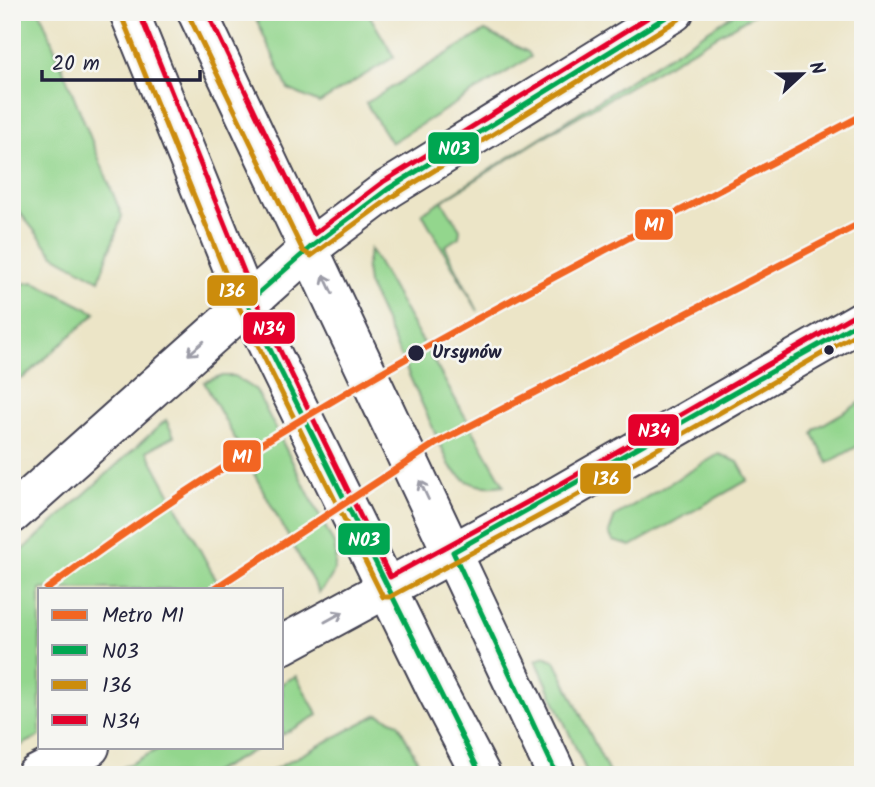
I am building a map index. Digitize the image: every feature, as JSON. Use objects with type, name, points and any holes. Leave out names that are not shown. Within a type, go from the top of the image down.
[{"type":"street","points":[[129,12],[247,303],[386,589],[481,775]]},
{"type":"street","points":[[197,12],[557,775]]},
{"type":"street","points":[[12,514],[310,247],[388,189],[674,12]]},
{"type":"street","points":[[284,644],[453,552],[863,320]]},
{"type":"street","points":[[36,775],[88,748]]},
{"type":"green space","points":[[12,12],[40,12],[122,216],[99,280],[54,255],[12,203]]},
{"type":"green space","points":[[253,12],[377,12],[370,16],[394,57],[319,103],[288,89]]},
{"type":"green space","points":[[737,12],[758,12],[560,127],[442,201],[460,229],[459,237],[445,246],[478,311],[422,213]]},
{"type":"green space","points":[[485,31],[528,52],[531,57],[391,143],[366,103]]},
{"type":"green space","points":[[370,249],[504,485],[474,484],[462,478],[450,466],[368,284],[366,267]]},
{"type":"green space","points":[[34,282],[96,313],[23,378],[12,381],[12,285]]},
{"type":"green space","points":[[220,376],[234,376],[256,390],[335,546],[333,572],[319,593],[204,382]]},
{"type":"green space","points":[[863,401],[863,443],[828,463],[813,434],[815,429]]},
{"type":"green space","points":[[166,420],[174,436],[147,451],[220,588],[38,588],[38,737],[12,750],[12,560]]},
{"type":"green space","points":[[719,454],[738,462],[748,480],[631,546],[613,541],[609,533],[615,516]]},
{"type":"green space","points":[[545,656],[555,661],[610,775],[588,775],[536,660]]},
{"type":"green space","points":[[296,676],[318,715],[284,734],[284,682]]},
{"type":"green space","points":[[378,714],[398,723],[425,775],[264,775]]},
{"type":"green space","points":[[160,748],[258,748],[208,775],[109,775]]},
{"type":"metro line","name":"M1","points":[[48,588],[143,520],[343,395],[549,280],[863,115]]},
{"type":"metro line","name":"M1","points":[[216,588],[435,444],[863,222]]},
{"type":"transit line","name":"N34","points":[[139,12],[255,299],[390,577],[557,486],[859,312]]},
{"type":"transit line","name":"N34","points":[[207,12],[314,234],[383,182],[657,12]]},
{"type":"transit line","name":"N03","points":[[247,303],[311,247],[388,189],[674,12]]},
{"type":"transit line","name":"136","points":[[121,15],[239,307],[383,597],[390,597],[565,502],[863,330]]},
{"type":"transit line","name":"136","points":[[189,16],[303,251],[311,256],[393,196],[679,19]]},
{"type":"transit line","name":"N03","points":[[247,303],[481,775]]},
{"type":"transit line","name":"N03","points":[[453,552],[863,320]]},
{"type":"transit line","name":"N03","points":[[453,552],[557,775]]},
{"type":"place","name":"Ursynów","points":[[416,353]]}]
